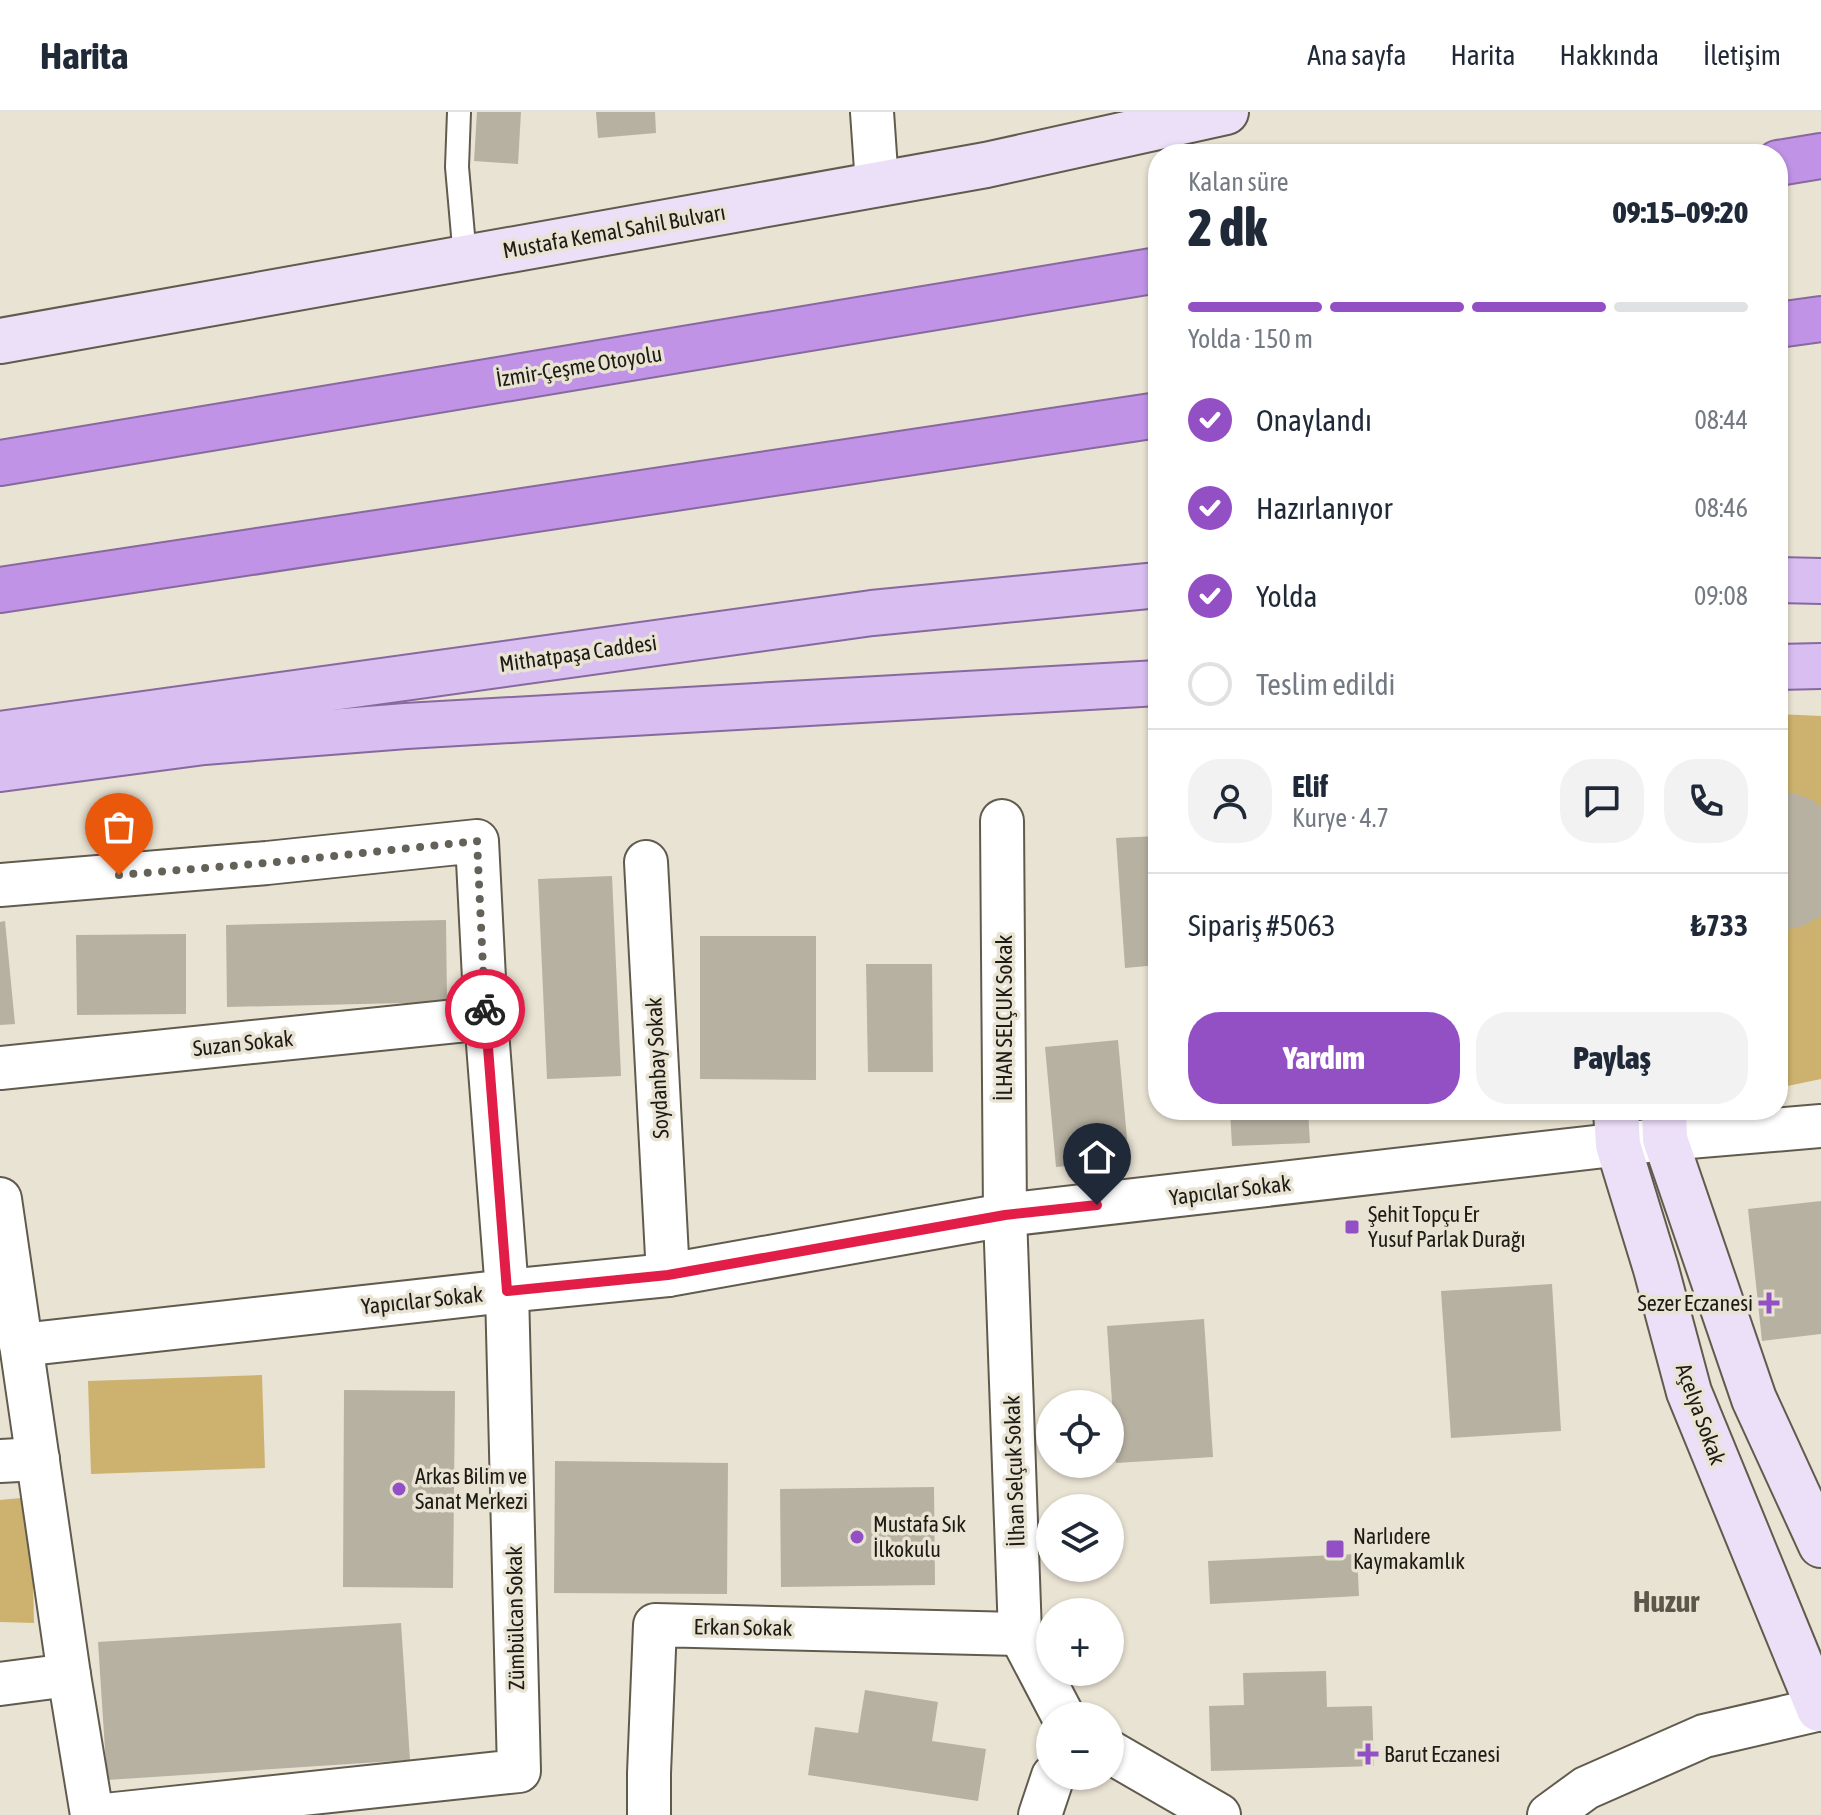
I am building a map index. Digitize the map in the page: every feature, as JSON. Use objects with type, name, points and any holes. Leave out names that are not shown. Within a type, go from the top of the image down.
[{"type":"highway","points":[[1788,161],[1821,156]]},
{"type":"highway","name":"İzmir-Çeşme Otoyolu","points":[[0,463],[1148,272]]},
{"type":"highway","points":[[1788,324],[1821,319]]},
{"type":"highway","points":[[0,590],[1148,417]]},
{"type":"main road","name":"Mustafa Kemal Sahil Bulvarı","points":[[0,341],[986,165],[1226,112]]},
{"type":"main road","points":[[1788,580],[1821,581]]},
{"type":"main road","name":"Mithatpaşa Caddesi","points":[[0,734],[872,613],[1148,586]]},
{"type":"main road","points":[[1788,667],[1821,666]]},
{"type":"main road","points":[[0,769],[204,742],[406,726],[1148,684]]},
{"type":"main road","points":[[1664,1125],[1754,1399],[1821,1545]]},
{"type":"main road","name":"Açelya Sokak","points":[[1617,1128],[1689,1392],[1820,1709]]},
{"type":"street","points":[[872,112],[877,184]]},
{"type":"street","name":"İLHAN SELÇUK Sokak","points":[[1002,821],[1005,1215]]},
{"type":"street","name":"Zümbülcan Sokak","points":[[0,885],[267,863],[477,841],[486,1018],[507,1291],[519,1771],[105,1815]]},
{"type":"street","name":"Soydanbay Sokak","points":[[646,862],[668,1275]]},
{"type":"street","name":"Suzan Sokak","points":[[0,1068],[486,1018]]},
{"type":"street","name":"Yapıcılar Sokak","points":[[21,1345],[668,1275],[1005,1215],[1617,1128],[1664,1125],[1821,1126]]},
{"type":"street","points":[[0,1199],[21,1345],[19,1460],[69,1675],[92,1815]]},
{"type":"street","name":"İlhan Selçuk Sokak","points":[[1005,1215],[1020,1634],[1056,1702]]},
{"type":"street","name":"Erkan Sokak","points":[[649,1815],[655,1625],[1020,1634]]},
{"type":"street","points":[[0,1684],[69,1675]]},
{"type":"street","name":"Açelya Sokak","points":[[1549,1815],[1586,1788],[1704,1736],[1820,1709]]},
{"type":"street","points":[[1124,1760],[1219,1815]]},
{"type":"street","points":[[1040,1815],[1048,1790]]},
{"type":"lane","points":[[459,112],[457,167],[465,258]]},
{"type":"shaded area","points":[[1788,714],[1821,716],[1821,1079],[1788,1086]]},
{"type":"shaded area","points":[[262,1375],[265,1468],[91,1474],[88,1381]]},
{"type":"shaded area","points":[[31,1497],[34,1623],[0,1622],[0,1500]]},
{"type":"building","points":[[477,112],[521,112],[518,164],[474,161]]},
{"type":"building","points":[[596,112],[655,112],[656,133],[598,138]]},
{"type":"building","points":[[1788,793],[1812,800],[1821,807],[1821,916],[1803,926],[1788,929]]},
{"type":"building","points":[[1148,836],[1148,966],[1125,968],[1116,838]]},
{"type":"building","points":[[612,876],[621,1076],[547,1079],[538,879]]},
{"type":"building","points":[[446,920],[447,1002],[227,1007],[226,925]]},
{"type":"building","points":[[5,921],[15,1024],[0,1025],[0,922]]},
{"type":"building","points":[[186,934],[186,1014],[77,1015],[76,935]]},
{"type":"building","points":[[700,936],[816,936],[816,1080],[700,1079]]},
{"type":"building","points":[[866,964],[932,964],[933,1072],[868,1072]]},
{"type":"building","points":[[1118,1040],[1129,1161],[1056,1167],[1045,1047]]},
{"type":"building","points":[[1231,1120],[1309,1120],[1310,1143],[1232,1146]]},
{"type":"building","points":[[1821,1201],[1821,1334],[1762,1341],[1748,1209]]},
{"type":"building","points":[[1552,1284],[1561,1431],[1451,1438],[1441,1291]]},
{"type":"building","points":[[1204,1319],[1213,1457],[1124,1463],[1124,1390],[1111,1390],[1107,1326]]},
{"type":"building","name":"Arkas Bilim ve Sanat Merkezi","points":[[344,1390],[455,1391],[453,1588],[343,1587]]},
{"type":"building","points":[[555,1461],[728,1463],[727,1594],[554,1593]]},
{"type":"building","name":"Mustafa Sık İlkokulu","points":[[934,1487],[935,1585],[781,1587],[780,1489]]},
{"type":"building","points":[[1357,1554],[1359,1596],[1210,1604],[1208,1561]]},
{"type":"building","points":[[401,1623],[410,1760],[107,1780],[98,1642]]},
{"type":"building","points":[[1326,1671],[1327,1707],[1372,1706],[1374,1766],[1211,1771],[1209,1706],[1244,1705],[1243,1673]]},
{"type":"building","points":[[865,1690],[938,1702],[932,1741],[986,1749],[978,1801],[808,1775],[815,1727],[858,1733]]},
{"type":"way so far","points":[[119,875],[477,841],[485,1009]]},
{"type":"place","name":"Şehit Topçu Er Yusuf Parlak Durağı","points":[[1352,1227]]},
{"type":"place","name":"Sezer Eczanesi","points":[[1769,1303]]},
{"type":"place","name":"Arkas Bilim ve Sanat Merkezi","points":[[399,1489]]},
{"type":"place","name":"Mustafa Sık İlkokulu","points":[[857,1537]]},
{"type":"place","name":"Narlıdere Kaymakamlık","points":[[1335,1549]]},
{"type":"place","name":"Barut Eczanesi","points":[[1368,1754]]},
{"type":"district","name":"Huzur","points":[[1666,1601]]},
{"type":"route","points":[[485,1009],[507,1291],[668,1275],[1005,1215],[1097,1205]]}]
